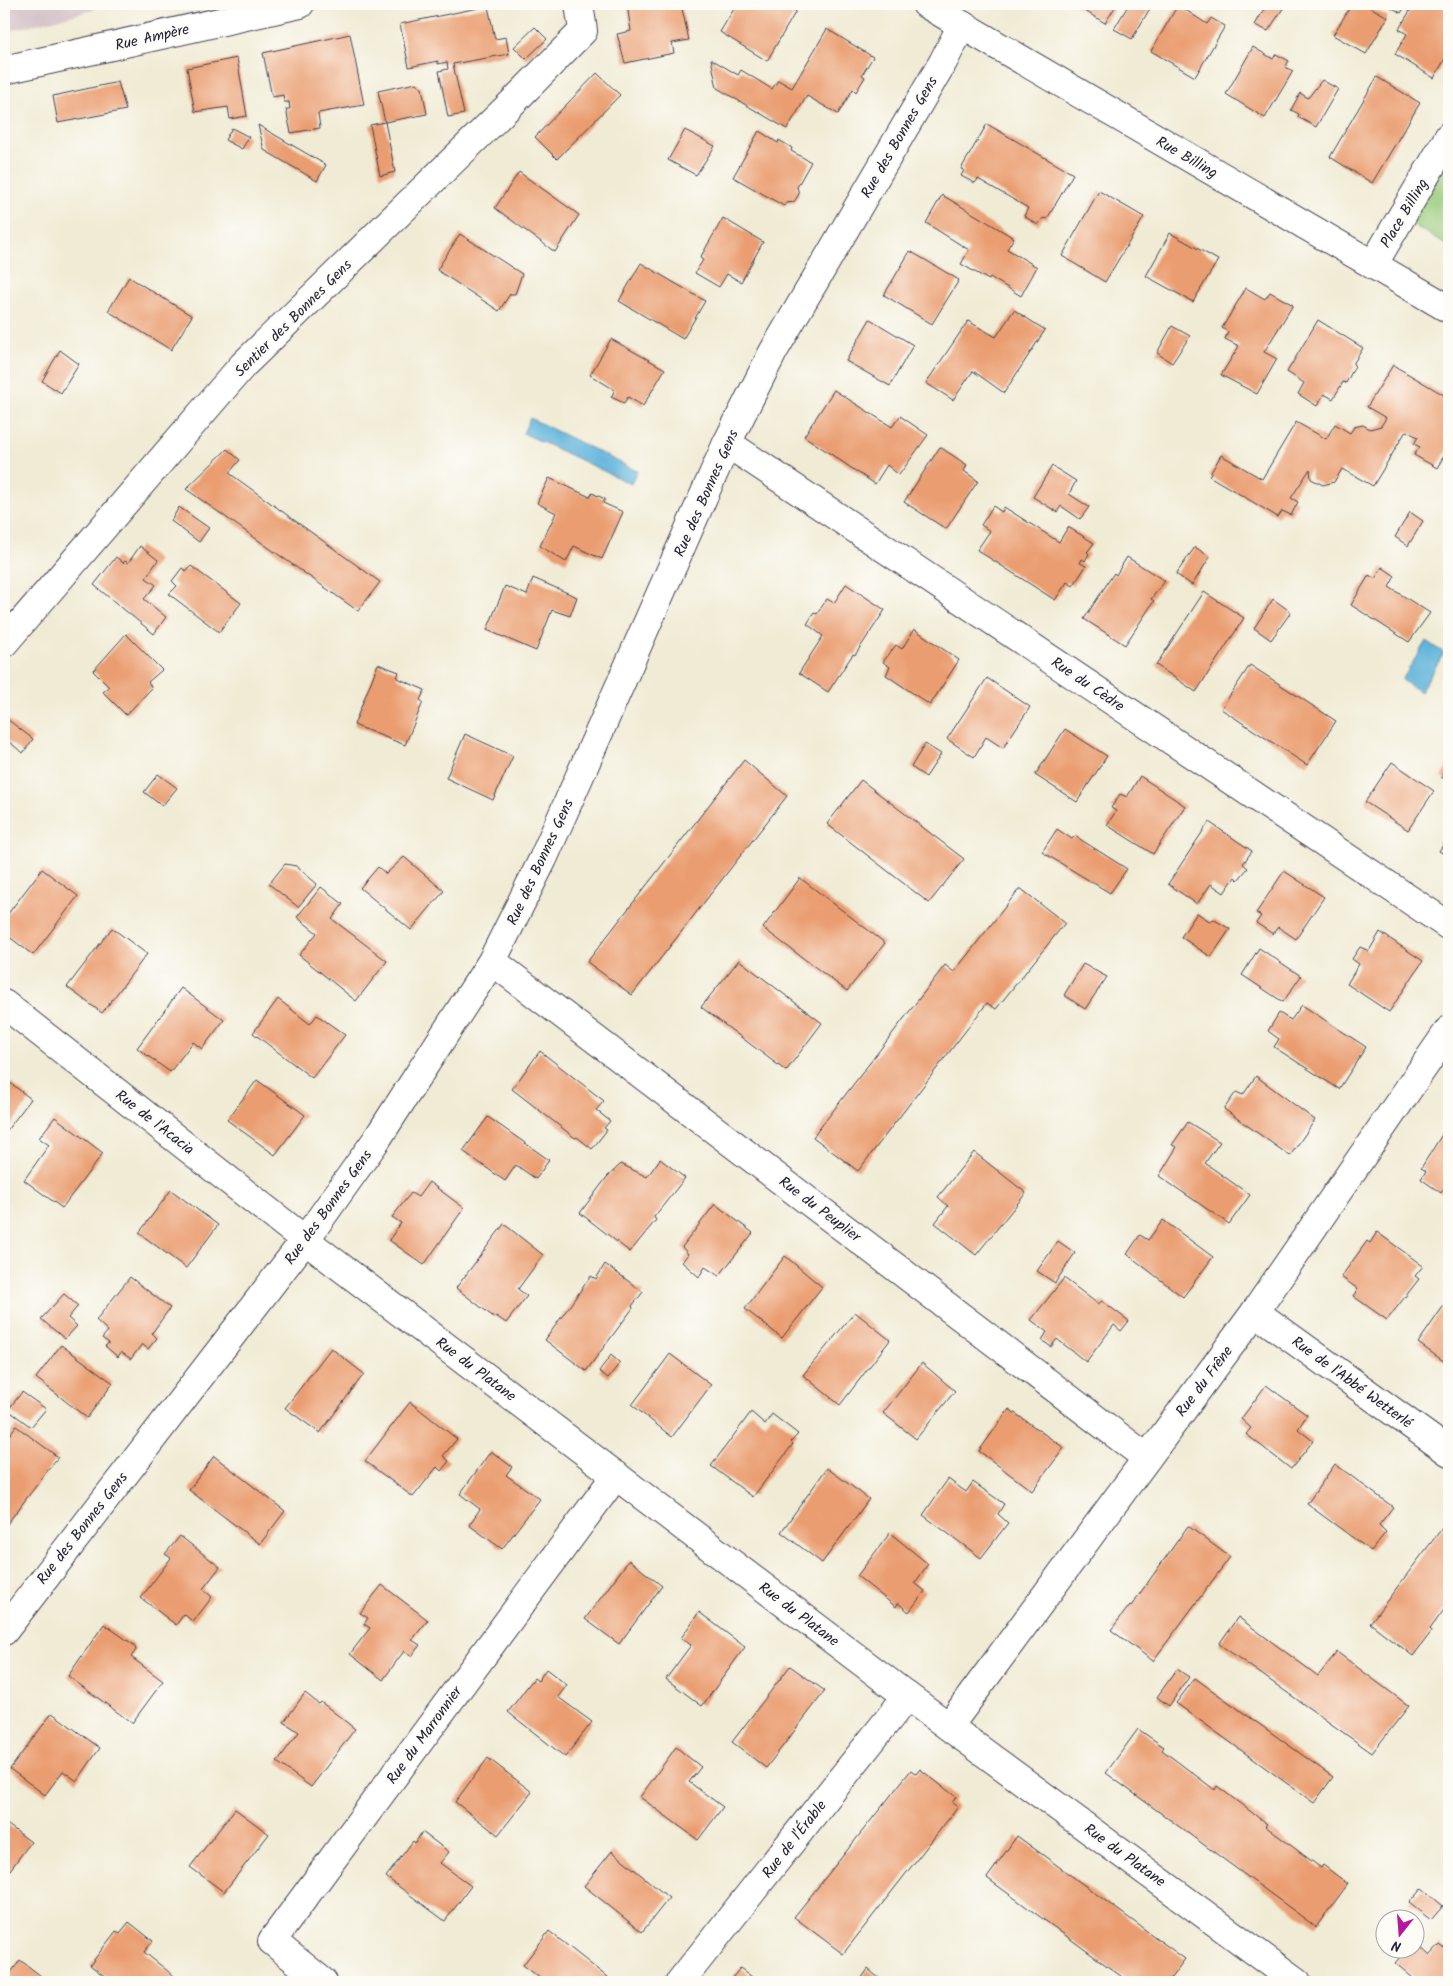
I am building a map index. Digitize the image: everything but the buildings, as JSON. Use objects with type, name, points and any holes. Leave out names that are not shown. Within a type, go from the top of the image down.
[{"type":"street","name":"Rue Ampère","points":[[4,70],[300,4]]},
{"type":"street","name":"Sentier des Bonnes Gens","points":[[4,643],[243,365],[512,103],[583,31],[579,4]]},
{"type":"street","name":"Rue Billing","points":[[926,4],[1449,309]]},
{"type":"street","name":"Rue des Bonnes Gens","points":[[4,1631],[12,1604],[306,1240],[375,1142],[492,961],[543,859],[727,443],[773,352],[943,62],[962,25]]},
{"type":"street","name":"Place Billing","points":[[1373,265],[1449,136]]},
{"type":"street","name":"Rue du Cèdre","points":[[727,443],[1449,926]]},
{"type":"street","name":"Rue du Peuplier","points":[[492,961],[1147,1458]]},
{"type":"street","name":"Rue de l'Acacia","points":[[4,1004],[306,1240]]},
{"type":"street","name":"Rue du Frêne","points":[[950,1726],[1255,1312],[1449,1030]]},
{"type":"street","name":"Rue du Platane","points":[[306,1240],[908,1696],[1297,1982]]},
{"type":"street","name":"Rue de l'Abbé Wetterlé","points":[[1255,1312],[1449,1452]]},
{"type":"street","name":"Rue du Marronnier","points":[[324,1982],[272,1941],[616,1475]]},
{"type":"street","name":"Rue de l'Érable","points":[[680,1982],[908,1696]]},
{"type":"shaded area","points":[[4,4],[93,4],[94,10],[4,32]]},
{"type":"green space","points":[[1449,157],[1449,247],[1414,225],[1413,219]]},
{"type":"water","points":[[530,418],[637,471],[631,484],[523,433]]},
{"type":"water","points":[[1426,641],[1444,653],[1420,692],[1402,680]]}]
